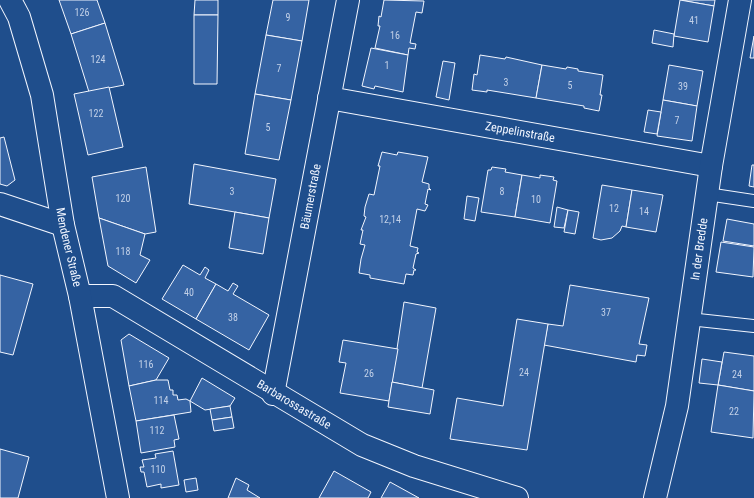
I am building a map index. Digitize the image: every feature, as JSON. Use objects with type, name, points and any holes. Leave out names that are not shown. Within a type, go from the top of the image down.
[{"type":"street","name":"Mendener Straße","points":[[10,0],[19,17],[42,95],[63,224],[80,296],[118,498]]},
{"type":"street","name":"Bäumerstraße","points":[[274,394],[348,0]]},
{"type":"street","name":"In der Bredde","points":[[655,498],[677,406],[711,166],[740,0]]},
{"type":"street","name":"Zeppelinstraße","points":[[329,98],[711,166]]},
{"type":"street","points":[[0,204],[63,224]]},
{"type":"street","name":"Barbarossastraße","points":[[80,296],[113,296],[274,394],[362,445],[414,466],[517,498]]},
{"type":"lane","points":[[707,194],[754,201]]},
{"type":"lane","points":[[689,319],[754,326]]},
{"type":"building","points":[[59,0],[97,0],[105,23],[71,34]]},
{"type":"building","points":[[195,0],[218,0],[218,15],[194,15]]},
{"type":"building","points":[[273,0],[309,0],[302,41],[266,35]]},
{"type":"building","points":[[384,0],[424,1],[422,13],[416,12],[410,43],[416,44],[415,49],[409,48],[408,55],[375,48],[380,26],[378,26],[379,16],[381,17]]},
{"type":"building","points":[[680,0],[715,0],[714,6]]},
{"type":"building","points":[[680,0],[714,6],[708,42],[674,36]]},
{"type":"building","points":[[194,15],[218,15],[217,84],[194,84]]},
{"type":"building","points":[[105,23],[124,85],[89,92],[71,34]]},
{"type":"building","points":[[654,30],[674,34],[673,47],[652,43]]},
{"type":"building","points":[[266,35],[302,41],[291,100],[255,94]]},
{"type":"building","points":[[754,36],[754,58],[750,58]]},
{"type":"building","points":[[371,48],[408,55],[403,92],[375,86],[374,89],[362,86]]},
{"type":"building","points":[[480,55],[505,59],[506,57],[542,65],[536,98],[487,90],[487,92],[472,90],[474,74],[477,75]]},
{"type":"building","points":[[443,61],[455,63],[449,100],[436,97]]},
{"type":"building","points":[[542,65],[566,69],[567,67],[578,69],[578,71],[603,75],[600,95],[602,95],[599,111],[584,108],[584,106],[536,98]]},
{"type":"building","points":[[669,65],[703,71],[697,106],[663,100]]},
{"type":"building","points":[[109,87],[123,147],[88,155],[74,94]]},
{"type":"building","points":[[255,94],[291,100],[279,160],[245,154]]},
{"type":"building","points":[[663,100],[697,106],[692,141],[657,136]]},
{"type":"building","points":[[648,110],[661,112],[657,134],[644,132]]},
{"type":"building","points":[[4,137],[15,180],[7,186],[0,184],[0,138]]},
{"type":"building","points":[[382,152],[397,155],[398,152],[428,157],[422,182],[429,184],[429,188],[431,190],[428,189],[425,204],[428,205],[425,211],[417,209],[410,246],[418,248],[417,252],[419,253],[416,254],[413,268],[416,270],[414,270],[413,275],[406,274],[404,284],[370,278],[370,275],[359,273],[365,245],[360,244],[363,230],[361,230],[366,217],[364,216],[365,207],[369,194],[374,195],[380,166],[378,166]]},
{"type":"building","points":[[194,164],[276,179],[269,218],[189,204]]},
{"type":"building","points":[[752,165],[754,165],[754,187],[749,186]]},
{"type":"building","points":[[146,167],[156,232],[145,234],[99,218],[92,177]]},
{"type":"building","points":[[492,167],[506,169],[505,172],[522,175],[515,217],[481,212],[488,170],[491,170]]},
{"type":"building","points":[[522,175],[540,178],[540,175],[554,177],[553,180],[557,181],[550,223],[515,217]]},
{"type":"building","points":[[602,185],[632,190],[626,227],[622,226],[620,231],[612,238],[601,240],[593,238]]},
{"type":"building","points":[[632,190],[663,195],[656,232],[626,227]]},
{"type":"building","points":[[467,196],[479,198],[475,221],[464,219]]},
{"type":"building","points":[[557,207],[568,210],[564,228],[554,227]]},
{"type":"building","points":[[568,210],[579,212],[575,234],[564,232]]},
{"type":"building","points":[[235,212],[269,218],[263,254],[229,248]]},
{"type":"building","points":[[99,218],[145,234],[140,255],[150,260],[136,283],[108,266]]},
{"type":"building","points":[[727,219],[754,224],[754,246],[723,241]]},
{"type":"building","points":[[721,242],[754,247],[753,277],[716,272]]},
{"type":"building","points":[[183,265],[200,275],[205,267],[209,270],[205,278],[216,284],[196,319],[162,299]]},
{"type":"building","points":[[0,275],[33,284],[13,355],[0,352]]},
{"type":"building","points":[[233,283],[238,286],[233,294],[269,315],[249,350],[196,319],[216,284],[228,291]]},
{"type":"building","points":[[570,285],[649,298],[639,344],[647,345],[645,356],[637,355],[636,362],[544,345],[548,324],[563,326]]},
{"type":"building","points":[[404,302],[436,308],[422,388],[392,382]]},
{"type":"building","points":[[517,319],[548,324],[527,450],[450,439],[457,398],[503,406]]},
{"type":"building","points":[[129,334],[169,358],[156,380],[129,386],[121,340]]},
{"type":"building","points":[[343,340],[398,349],[389,401],[340,393],[346,363],[339,362]]},
{"type":"building","points":[[724,352],[754,356],[754,391],[718,385]]},
{"type":"building","points":[[702,359],[722,362],[718,385],[699,383]]},
{"type":"building","points":[[202,378],[235,398],[230,406],[205,410],[190,401]]},
{"type":"building","points":[[156,380],[168,380],[170,390],[173,390],[173,395],[177,395],[178,400],[186,399],[190,401],[191,412],[136,421],[129,386]]},
{"type":"building","points":[[392,382],[434,390],[430,414],[388,407]]},
{"type":"building","points":[[718,385],[754,391],[753,438],[711,432]]},
{"type":"building","points":[[230,406],[232,417],[212,420],[210,409]]},
{"type":"building","points":[[174,415],[179,439],[174,440],[175,447],[141,453],[136,421]]},
{"type":"building","points":[[232,417],[234,428],[214,431],[212,420]]},
{"type":"building","points":[[0,449],[29,457],[18,498],[0,498]]},
{"type":"building","points":[[173,451],[179,485],[161,488],[161,484],[147,487],[144,472],[141,472],[140,467],[144,467],[142,460],[156,458],[155,454]]},
{"type":"building","points":[[334,471],[371,492],[368,498],[319,498]]},
{"type":"building","points":[[196,478],[198,490],[186,492],[184,480]]},
{"type":"building","points":[[236,478],[249,485],[247,490],[260,498],[228,498]]},
{"type":"building","points":[[390,482],[419,498],[381,498]]}]
